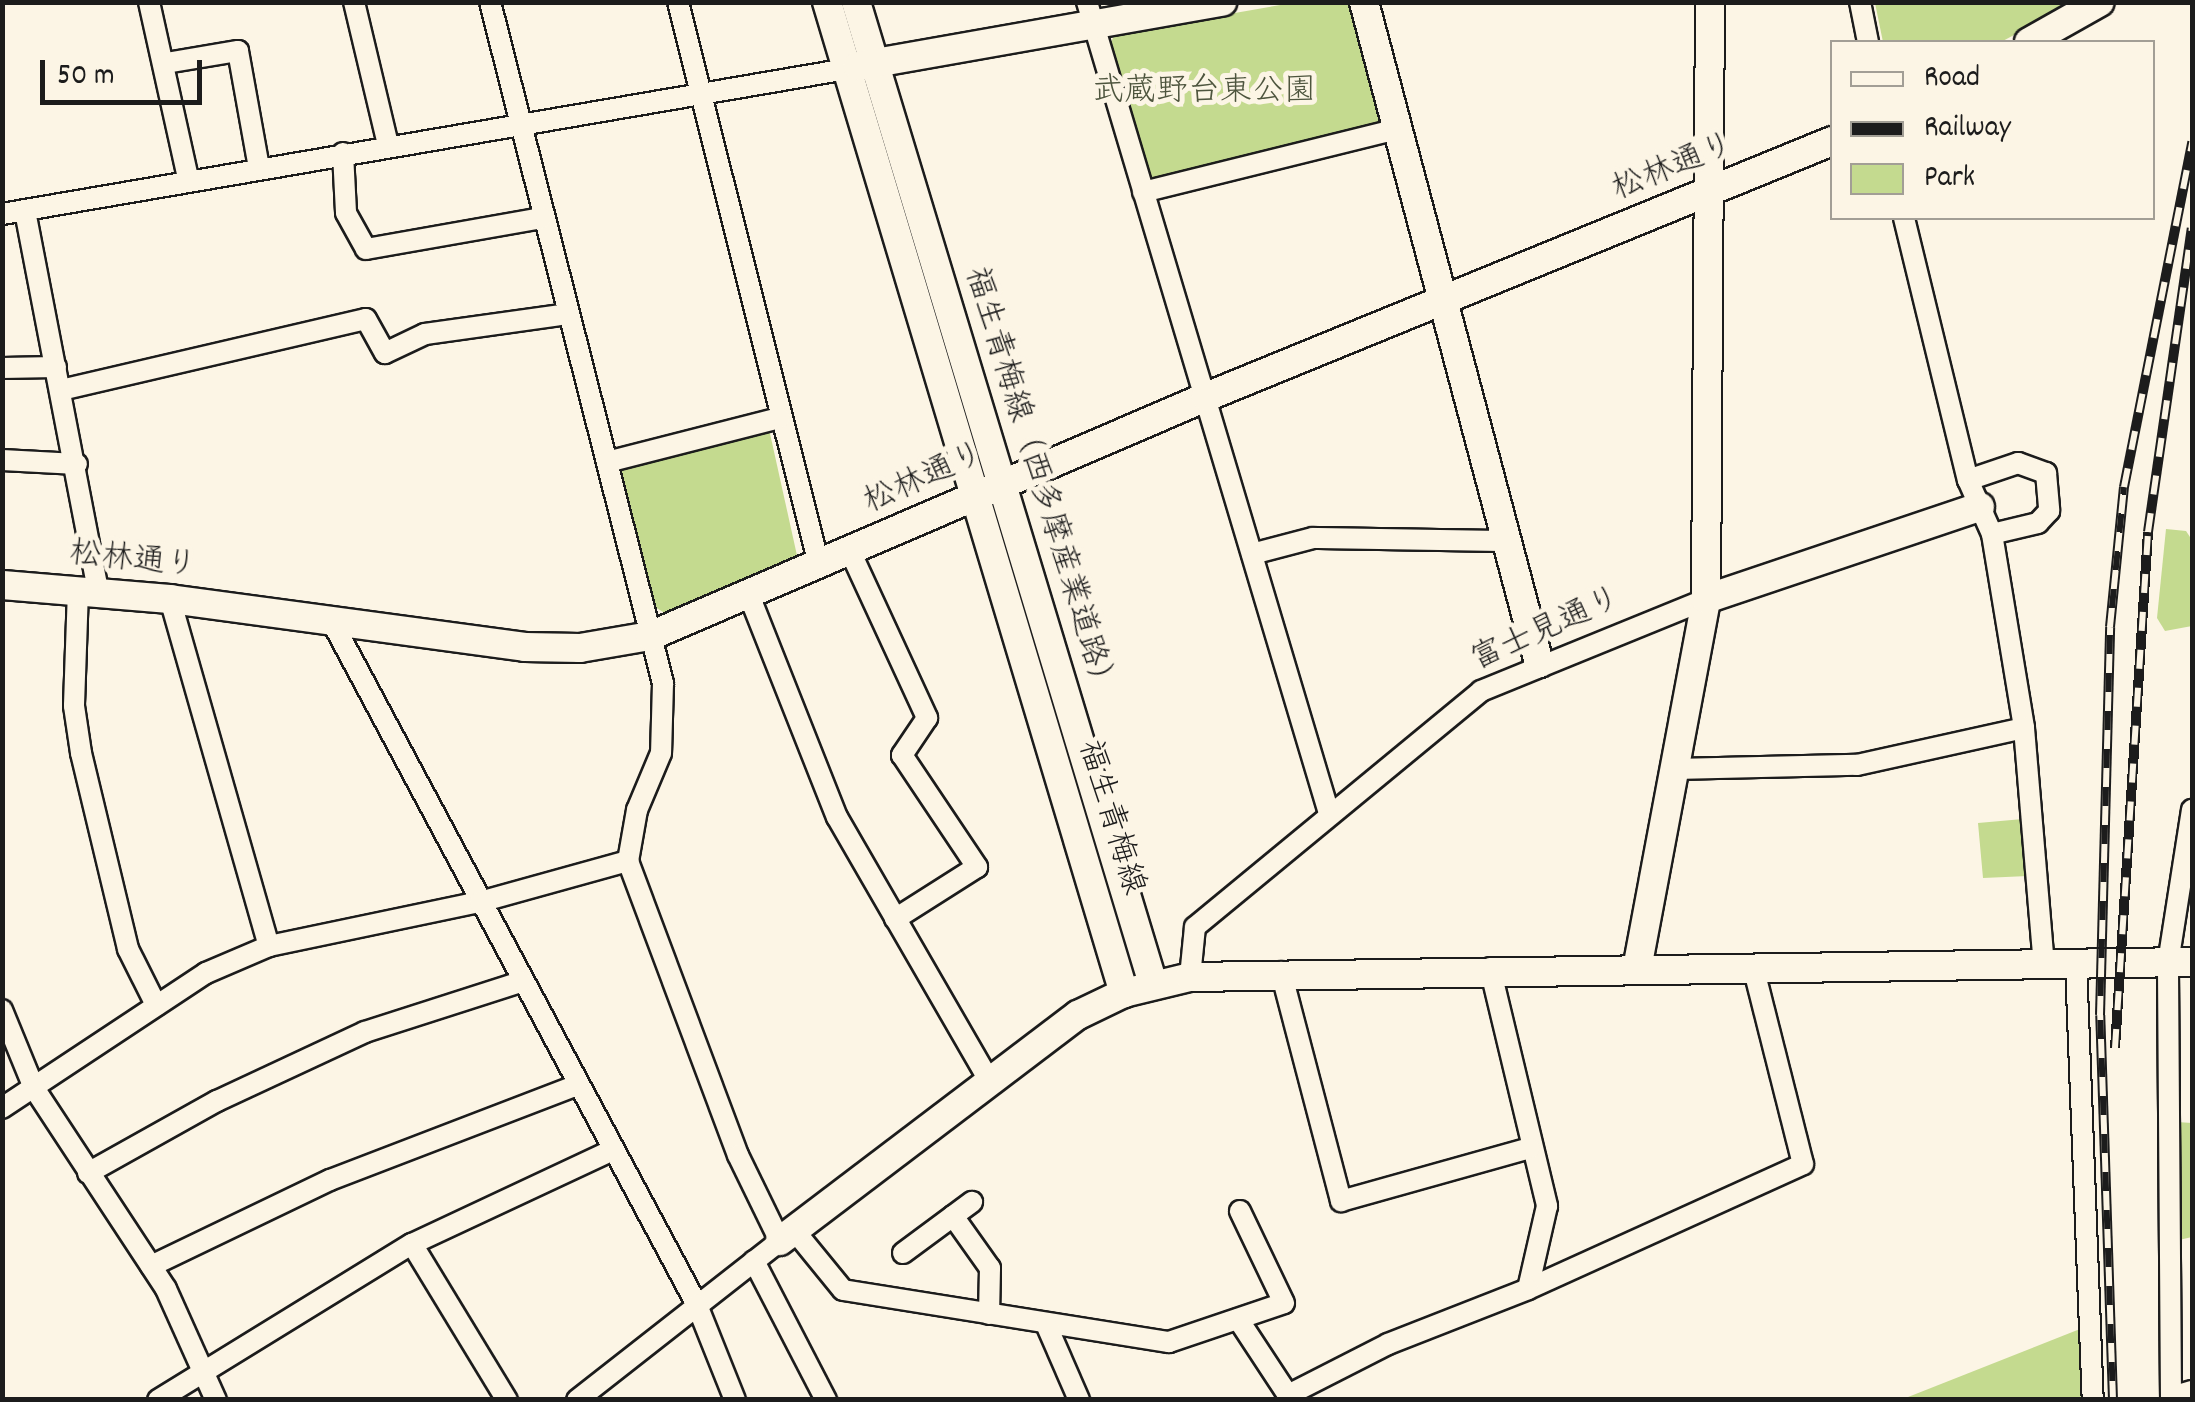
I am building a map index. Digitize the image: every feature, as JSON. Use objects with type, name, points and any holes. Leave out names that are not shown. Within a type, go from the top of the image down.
[{"type":"street","points":[[148,2],[166,63],[190,182]]},
{"type":"street","points":[[354,2],[388,145]]},
{"type":"street","points":[[490,2],[516,125],[663,684],[665,732],[637,810],[628,861],[738,1155],[787,1235],[843,1290],[1169,1342],[1284,1303],[1240,1212]]},
{"type":"street","points":[[678,2],[779,418],[819,565]]},
{"type":"street","name":"福生青梅線（西多摩産業道路）","points":[[827,2],[861,66],[1001,484],[1153,984]]},
{"type":"street","name":"福生青梅線（西多摩産業道路）","points":[[856,2],[861,66],[939,376]]},
{"type":"street","points":[[2,214],[861,66],[1091,14],[1222,2]]},
{"type":"street","points":[[1364,2],[1538,662]]},
{"type":"street","points":[[1636,968],[1706,600],[1710,2]]},
{"type":"street","points":[[1860,2],[1868,40]]},
{"type":"street","points":[[2033,40],[2100,2]]},
{"type":"street","points":[[1091,14],[1330,814]]},
{"type":"street","points":[[166,63],[238,50],[260,168]]},
{"type":"street","points":[[1143,192],[1397,129]]},
{"type":"street","name":"松林通り","points":[[2,585],[170,600],[525,647],[580,648],[650,636],[1206,397],[1830,142]]},
{"type":"street","points":[[343,153],[346,212],[366,249],[541,218]]},
{"type":"street","points":[[25,211],[77,464],[88,591],[74,706],[128,950],[156,1005]]},
{"type":"street","points":[[1904,220],[1968,480],[1992,534],[2024,728],[2044,964]]},
{"type":"street","points":[[61,390],[366,319],[385,352],[425,334],[567,314]]},
{"type":"street","points":[[2,368],[56,367]]},
{"type":"street","name":"福生青梅線","points":[[939,376],[1124,993]]},
{"type":"street","points":[[607,462],[779,418]]},
{"type":"street","points":[[2,460],[77,464]]},
{"type":"street","points":[[1968,480],[2018,463],[2046,473],[2049,511],[2038,523],[1992,534]]},
{"type":"street","points":[[1706,600],[1980,507]]},
{"type":"street","points":[[1252,554],[1313,538],[1506,541]]},
{"type":"street","points":[[850,552],[927,718],[902,755],[977,867],[896,919]]},
{"type":"street","points":[[749,595],[837,817],[990,1082]]},
{"type":"street","points":[[170,600],[269,946]]},
{"type":"street","name":"富士見通り","points":[[1190,976],[1195,927],[1480,692],[1538,662],[1706,600]]},
{"type":"street","points":[[331,620],[696,1305],[735,1400]]},
{"type":"street","points":[[1675,769],[1856,765],[2024,728]]},
{"type":"street","points":[[2192,810],[2180,962],[2171,1398],[2192,1392]]},
{"type":"street","points":[[2,1108],[156,1005],[269,946],[480,902],[628,861]]},
{"type":"street","points":[[581,1398],[696,1305],[1078,1015],[1153,984],[1190,976],[1280,972],[2180,962]]},
{"type":"street","points":[[2076,964],[2093,1400]]},
{"type":"street","points":[[1238,1319],[1288,1395],[1388,1344],[1528,1290],[1803,1164],[1753,967]]},
{"type":"street","points":[[1490,968],[1530,1148],[1547,1206],[1528,1290]]},
{"type":"street","points":[[1280,972],[1341,1201],[1530,1148]]},
{"type":"street","points":[[88,1173],[217,1101],[365,1032],[521,982]]},
{"type":"street","points":[[2,1010],[34,1088],[151,1266],[208,1372],[216,1400]]},
{"type":"street","points":[[151,1266],[330,1180],[578,1085]]},
{"type":"street","points":[[158,1400],[412,1244],[613,1150]]},
{"type":"street","points":[[903,1253],[972,1202]]},
{"type":"street","points":[[953,1216],[990,1268],[989,1314]]},
{"type":"street","points":[[412,1244],[507,1400]]},
{"type":"street","points":[[754,1261],[826,1400]]},
{"type":"street","points":[[1046,1324],[1079,1400]]},
{"type":"green space","name":"武蔵野台東公園","points":[[1292,3],[1353,3],[1386,118],[1381,126],[1156,182],[1148,178],[1110,44],[1115,34]]},
{"type":"green space","points":[[1875,3],[2073,3],[2005,40],[1883,40]]},
{"type":"green space","points":[[769,429],[798,560],[668,615],[650,604],[613,469]]},
{"type":"green space","points":[[2166,529],[2186,531],[2192,540],[2192,626],[2165,631],[2157,618]]},
{"type":"green space","points":[[2023,819],[2028,876],[1983,878],[1978,823]]},
{"type":"green space","points":[[2177,1122],[2192,1123],[2192,1237],[2179,1240]]},
{"type":"green space","points":[[2080,1329],[2082,1399],[1903,1399]]},
{"type":"railway","points":[[2113,1400],[2100,1015],[2110,627],[2124,487],[2192,142]]},
{"type":"railway","points":[[2115,1048],[2148,532],[2192,228]]}]
